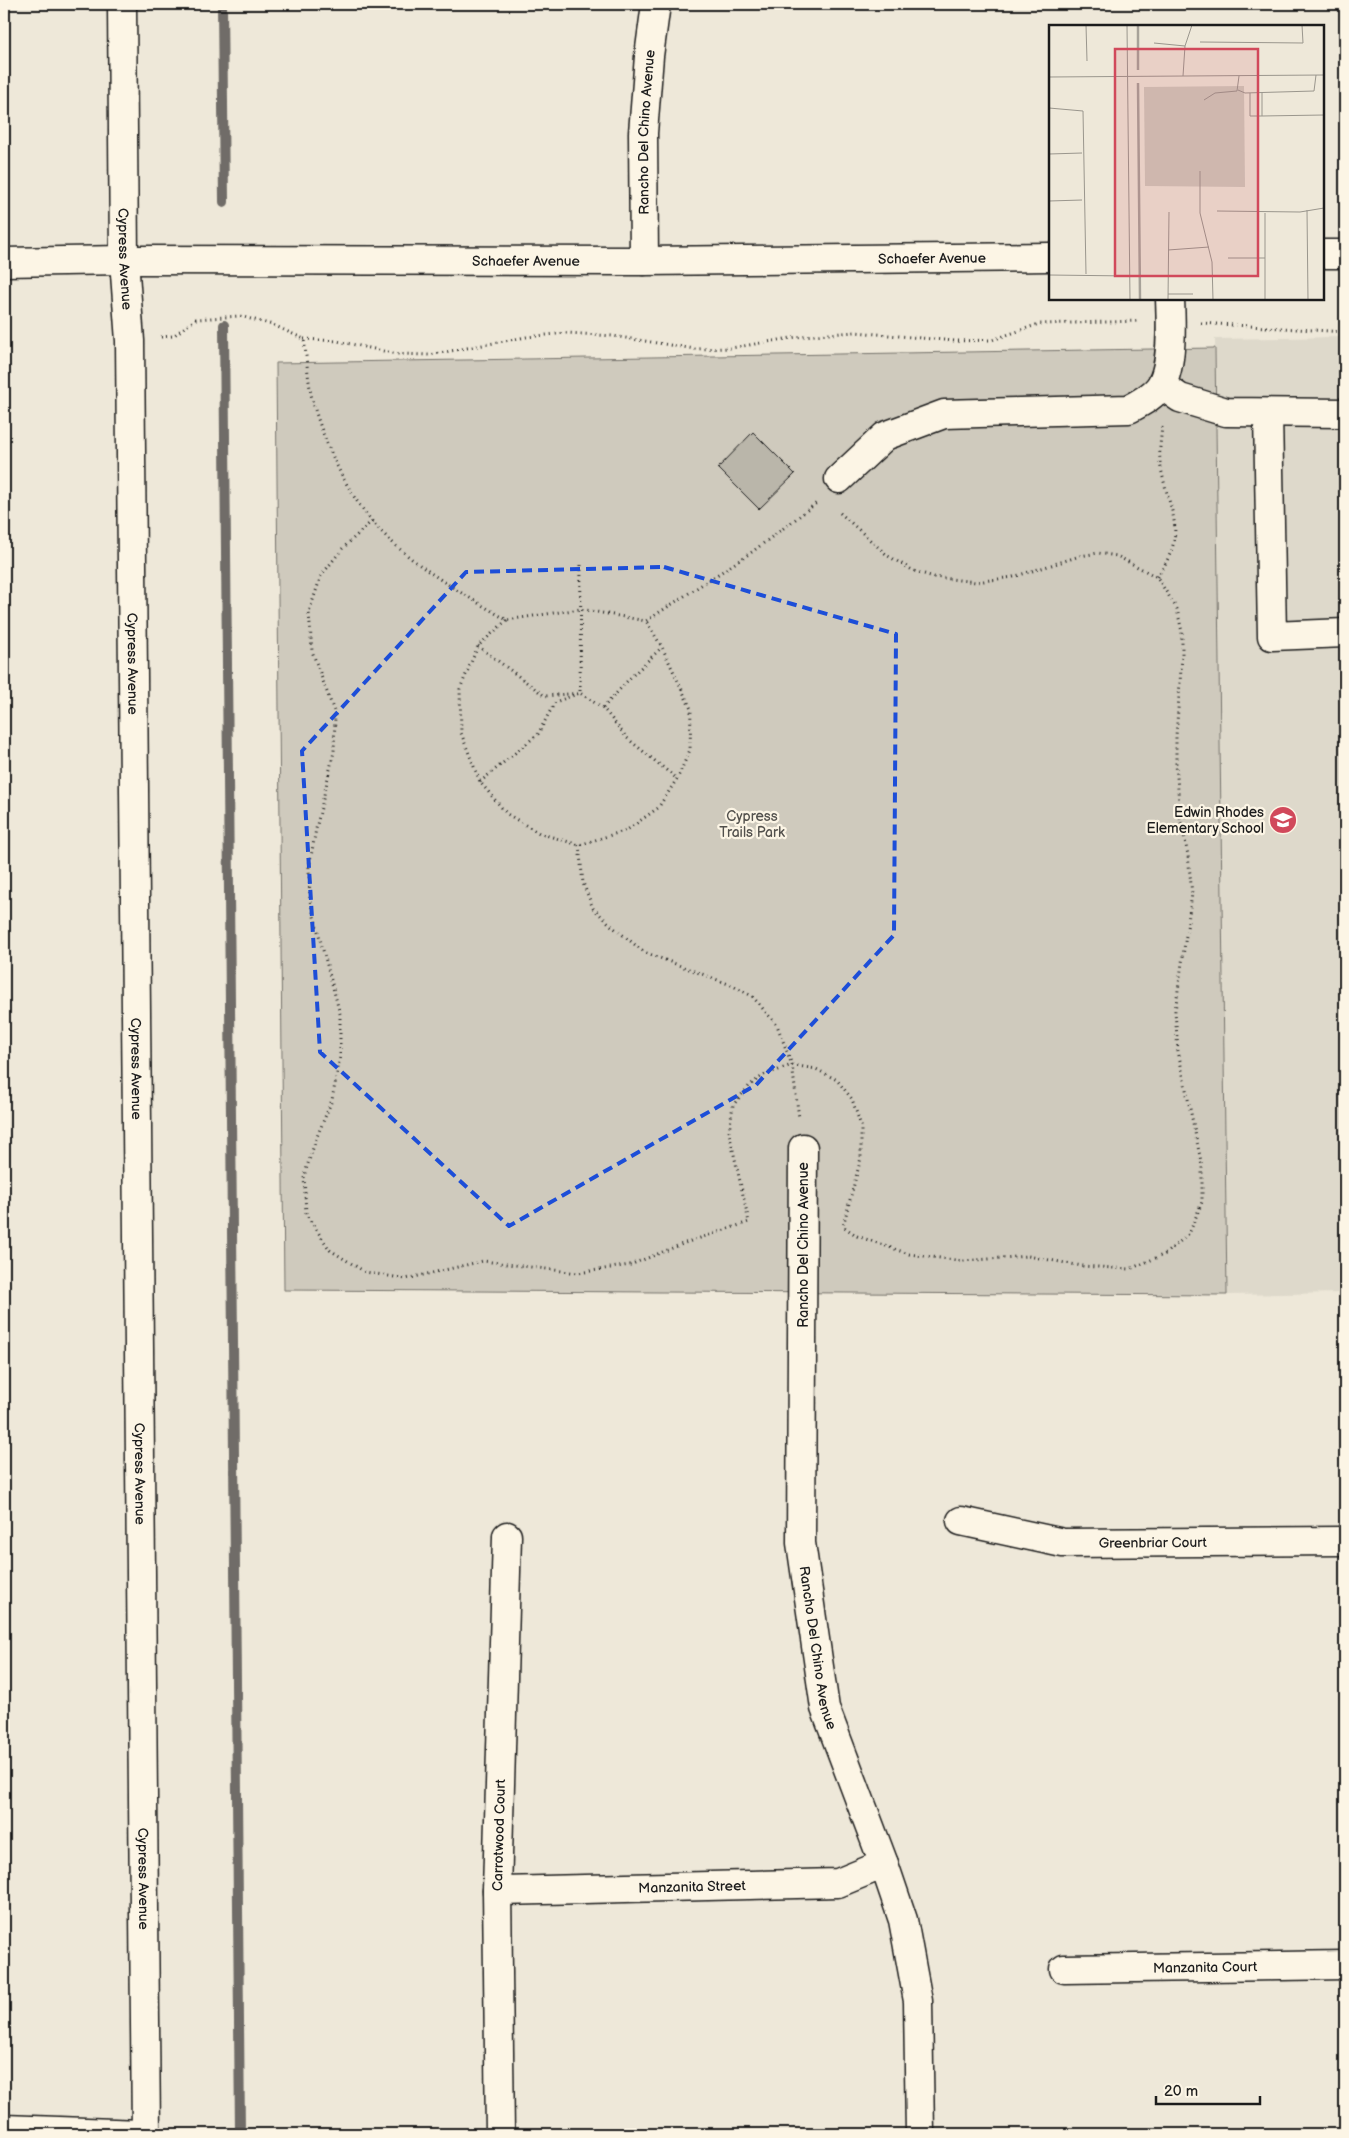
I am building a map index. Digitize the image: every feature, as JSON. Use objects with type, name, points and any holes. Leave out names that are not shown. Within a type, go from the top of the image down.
[{"type":"street","name":"Cypress Avenue","points":[[122,4],[124,260],[130,341],[146,2134]]},
{"type":"street","name":"Rancho Del Chino Avenue","points":[[644,261],[643,133],[649,56],[656,4]]},
{"type":"street","points":[[1324,254],[1345,254]]},
{"type":"street","name":"Schaefer Avenue","points":[[4,262],[124,260],[644,261],[1049,257]]},
{"type":"street","points":[[1170,391],[1171,310]]},
{"type":"street","points":[[832,489],[886,436],[944,414],[1130,409],[1146,400],[1170,391],[1226,412],[1345,413]]},
{"type":"street","points":[[1268,413],[1272,636],[1345,633]]},
{"type":"street","name":"Rancho Del Chino Avenue","points":[[804,1148],[801,1543],[825,1708],[884,1864],[903,1920],[918,2001],[920,2134]]},
{"type":"street","name":"Greenbriar Court","points":[[961,1521],[1063,1543],[1345,1541]]},
{"type":"street","name":"Carrotwood Court","points":[[500,2134],[496,1891],[506,1536]]},
{"type":"street","name":"Manzanita Street","points":[[496,1891],[838,1883],[884,1864]]},
{"type":"street","name":"Manzanita Court","points":[[1064,1969],[1345,1965]]},
{"type":"street","points":[[4,2129],[141,2134]]},
{"type":"path","points":[[130,341],[173,336],[196,319],[240,316],[273,325],[304,339],[337,342],[397,354],[429,355],[526,338],[567,333],[613,336],[695,349],[731,348],[804,336],[855,332],[955,342],[992,340],[1039,324],[1142,321],[1171,310]]},
{"type":"path","points":[[1198,331],[1199,323],[1345,332]]},
{"type":"path","points":[[304,339],[313,402],[326,439],[346,482],[372,521],[401,550],[443,581],[506,620]]},
{"type":"path","points":[[1157,577],[1170,560],[1176,534],[1160,466],[1162,424],[1170,391]]},
{"type":"path","points":[[372,521],[342,549],[321,576],[309,612],[312,650],[335,714],[334,752],[309,867],[310,901],[340,1014],[340,1057],[332,1100],[316,1139],[304,1176],[306,1214],[330,1250],[364,1272],[406,1279],[483,1261],[578,1273],[630,1265],[685,1243],[749,1222],[729,1132],[733,1106],[750,1086],[764,1075],[792,1065],[816,1069],[837,1080],[852,1099],[861,1126],[861,1158],[842,1226],[857,1236],[909,1254],[963,1261],[1028,1256],[1082,1266],[1130,1269],[1165,1254],[1189,1234],[1202,1202],[1202,1166],[1178,1050],[1175,1011],[1192,894],[1188,855],[1180,817],[1176,763],[1182,632],[1177,609],[1157,577],[1117,556],[1098,553],[1080,556],[1003,579],[976,582],[934,577],[914,571],[888,556],[832,489],[752,552],[646,621],[580,609],[506,620],[478,646],[460,689],[461,733],[480,782],[506,814],[539,833],[578,844],[627,830],[658,808],[677,779],[690,750],[690,710],[662,647],[646,621]]},
{"type":"path","points":[[580,693],[581,561]]},
{"type":"path","points":[[478,646],[545,696],[580,693],[603,708],[627,738],[677,779]]},
{"type":"path","points":[[603,708],[662,647]]},
{"type":"path","points":[[480,782],[538,734],[555,702],[580,693]]},
{"type":"path","points":[[578,844],[583,884],[593,908],[644,952],[731,985],[752,996],[777,1025],[792,1065],[804,1148]]},
{"type":"highlighted area","points":[[664,567],[896,634],[894,935],[756,1085],[509,1226],[320,1052],[302,751],[466,572]]},
{"type":"shaded area","name":"Edwin Rhodes Elementary School","points":[[1345,337],[1345,1293],[1227,1295],[1215,339]]},
{"type":"green space","name":"Cypress Trails Park","points":[[1215,348],[1227,1295],[284,1290],[276,363]]},
{"type":"building","points":[[753,432],[795,474],[759,509],[718,468]]},
{"type":"waterway","points":[[222,4],[224,202]]},
{"type":"waterway","points":[[224,325],[240,2134]]},
{"type":"place","name":"Edwin Rhodes Elementary School","points":[[1283,820]]}]
